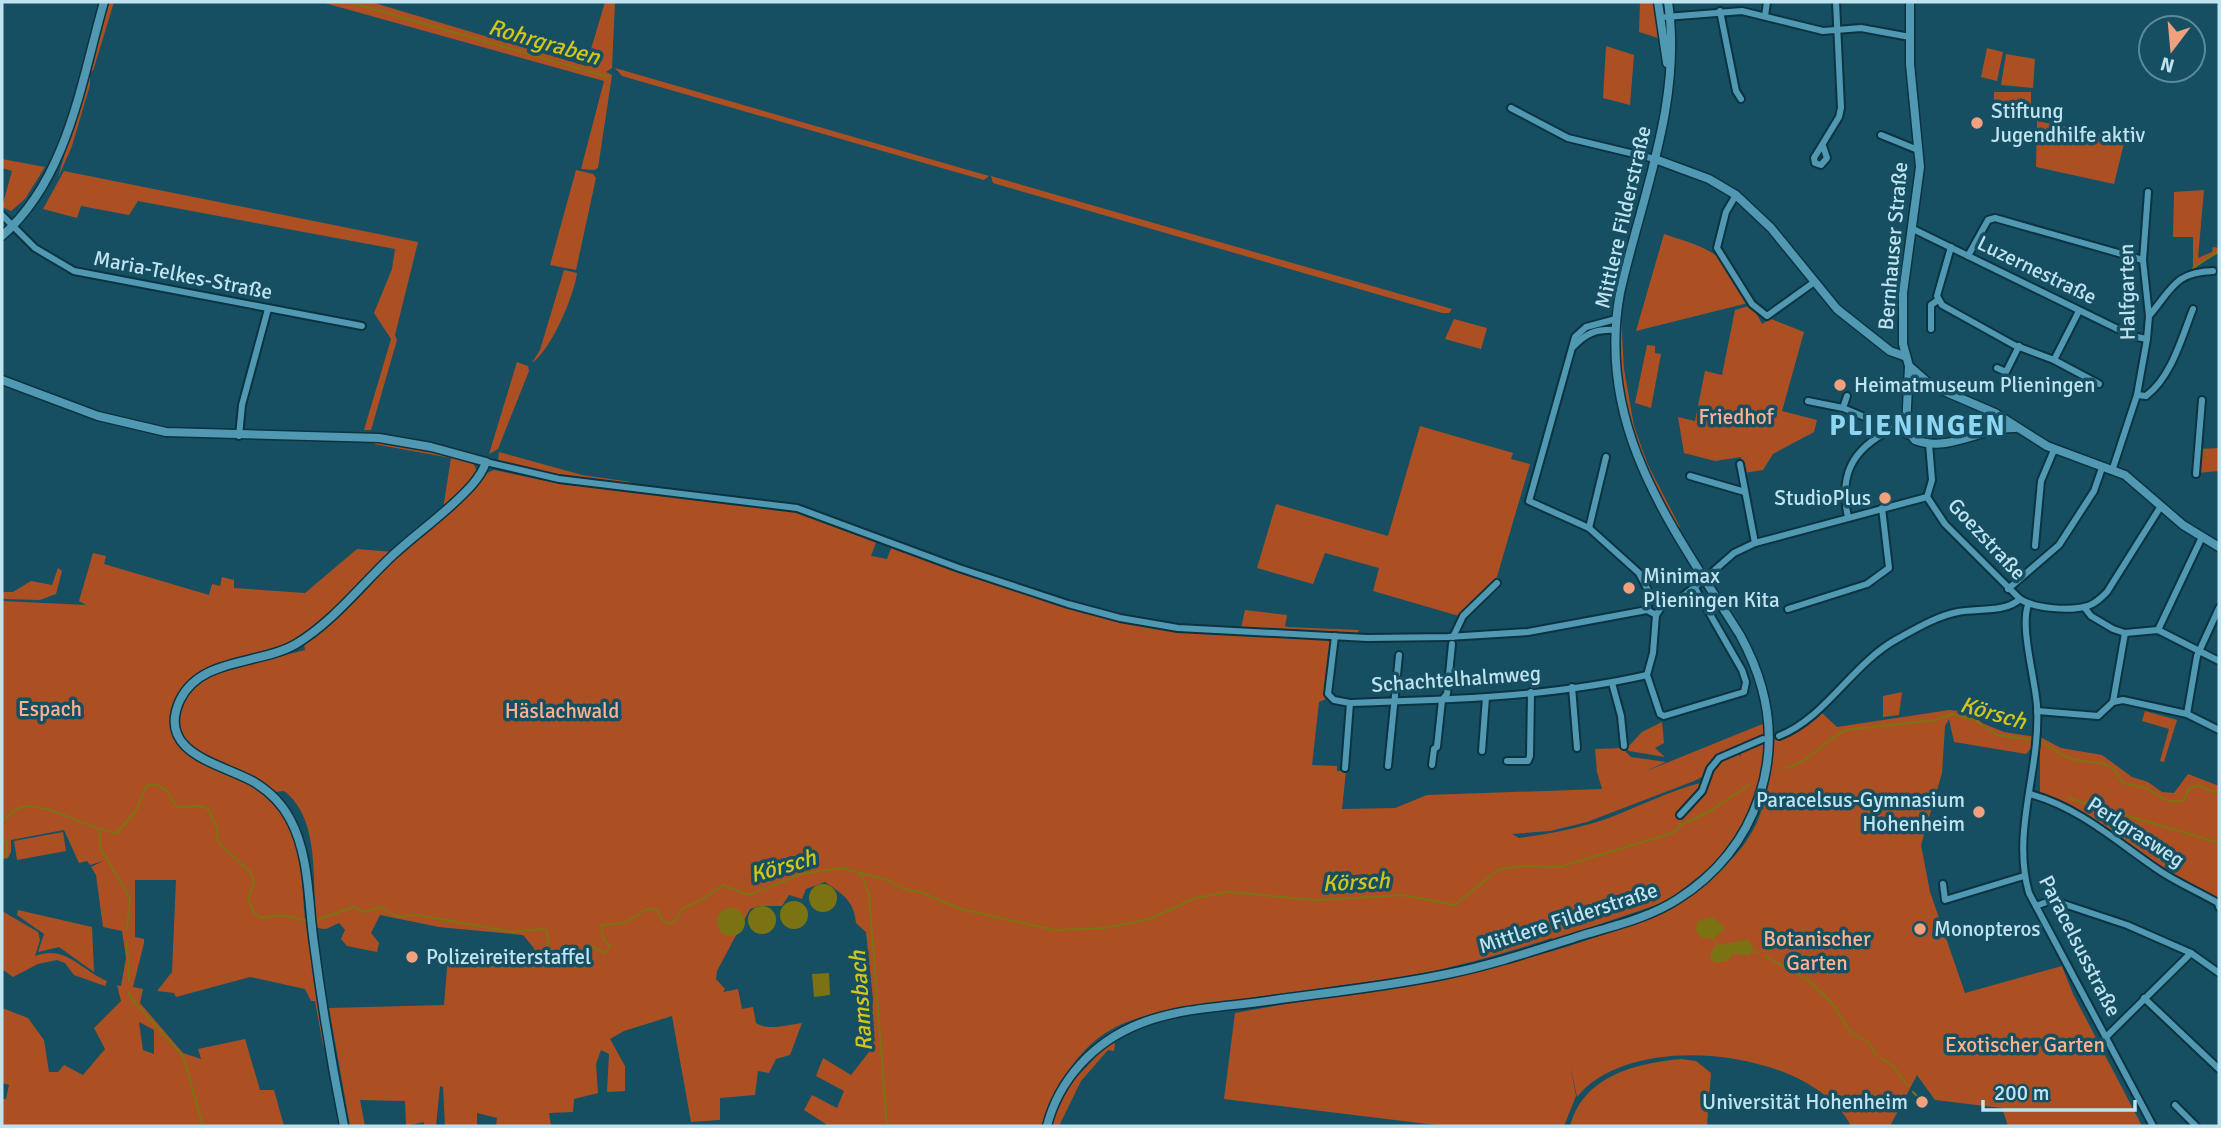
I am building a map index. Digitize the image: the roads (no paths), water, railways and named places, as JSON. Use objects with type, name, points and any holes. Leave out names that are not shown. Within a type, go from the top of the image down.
[{"type":"main road","points":[[2,236],[36,197],[57,160],[104,2]]},
{"type":"main road","name":"Mittlere Filderstraße","points":[[1658,2],[1669,77]]},
{"type":"main road","name":"Mittlere Filderstraße","points":[[1046,1126],[1058,1096],[1083,1061],[1109,1039],[1140,1023],[1186,1013],[1425,979],[1509,958],[1667,906],[1702,882],[1732,850],[1747,826],[1765,779],[1770,742],[1765,693],[1749,651],[1659,503],[1636,457],[1619,396],[1616,319],[1655,159],[1669,77],[1668,2]]},
{"type":"main road","name":"Bernhauser Straße","points":[[1910,2],[1920,181],[1904,277],[1904,356],[1912,377]]},
{"type":"main road","points":[[1655,159],[1709,178],[1736,195],[1771,228],[1813,283],[1848,318],[1890,352],[1904,356]]},
{"type":"main road","points":[[2015,428],[2000,428],[1965,439],[1929,444],[1905,432],[1912,377],[2001,416],[2015,428],[2054,450],[2131,480],[2161,506],[2219,547]]},
{"type":"main road","points":[[2,380],[98,416],[166,432],[379,438],[423,445],[486,462],[480,474],[462,495],[402,547],[311,634],[278,652],[208,673],[191,686],[179,703],[177,731],[189,750],[201,759],[257,784],[273,796],[289,817],[301,849],[344,1126]]},
{"type":"main road","points":[[2000,428],[2001,416]]},
{"type":"street","points":[[1765,16],[1767,2]]},
{"type":"street","points":[[1823,146],[1841,108],[1835,31],[1836,2]]},
{"type":"street","points":[[1720,11],[1736,91],[1741,99]]},
{"type":"street","points":[[1660,17],[1742,11],[1835,31],[1861,28],[1910,37]]},
{"type":"street","points":[[1511,108],[1568,138],[1655,159]]},
{"type":"street","points":[[1881,135],[1918,150]]},
{"type":"street","name":"Halfgarten","points":[[2112,471],[2137,395],[2147,339],[2149,316],[2143,260],[2148,192]]},
{"type":"street","points":[[1736,195],[1726,212],[1717,248],[1757,309],[1767,316],[1813,283]]},
{"type":"street","name":"Maria-Telkes-Straße","points":[[2,215],[45,256],[74,271],[362,326]]},
{"type":"street","points":[[1968,256],[1988,220],[1995,218],[2143,260]]},
{"type":"street","name":"Luzernestraße","points":[[1913,229],[2132,335],[2147,339]]},
{"type":"street","points":[[1931,329],[1931,305],[1938,300],[1951,247]]},
{"type":"street","points":[[2149,316],[2182,276],[2193,271],[2213,271]]},
{"type":"street","points":[[1938,300],[1942,305],[2019,346],[2054,360],[2099,384]]},
{"type":"street","points":[[239,433],[242,405],[268,309]]},
{"type":"street","points":[[2137,395],[2146,396],[2151,392],[2168,367],[2193,309]]},
{"type":"street","points":[[2054,360],[2079,310]]},
{"type":"street","points":[[1616,319],[1586,327],[1575,337],[1529,501],[1588,528],[1639,573],[1653,600],[1662,606]]},
{"type":"street","points":[[1571,348],[1585,334],[1598,330],[1616,330]]},
{"type":"street","points":[[1997,368],[2006,372],[2019,346]]},
{"type":"street","points":[[1843,408],[1847,396]]},
{"type":"street","points":[[2196,474],[2202,400]]},
{"type":"street","points":[[1808,401],[1843,408],[1890,429],[1905,432]]},
{"type":"street","points":[[1848,517],[1843,482],[1858,454],[1877,436],[1890,429]]},
{"type":"street","name":"Goezstraße","points":[[1929,444],[1932,480],[1927,497],[1945,524],[2008,589],[2028,604]]},
{"type":"street","points":[[2035,547],[2041,481],[2054,450]]},
{"type":"street","points":[[1588,528],[1606,457]]},
{"type":"street","points":[[486,462],[565,480],[797,508],[960,568],[1120,618],[1199,630],[1452,640],[1528,632],[1647,610],[1656,615]]},
{"type":"street","points":[[1740,464],[1755,542]]},
{"type":"street","points":[[2008,589],[2059,545],[2094,491],[2102,468]]},
{"type":"street","points":[[1690,476],[1745,492]]},
{"type":"street","points":[[1695,588],[1742,670],[1746,687],[1744,692],[1664,716],[1660,714],[1647,675],[1653,653],[1656,615],[1662,606],[1695,588],[1734,553],[1755,542],[1927,497]]},
{"type":"street","points":[[2028,604],[2084,607],[2096,603],[2107,592],[2161,506]]},
{"type":"street","points":[[1788,610],[1867,584],[1889,568],[1882,508]]},
{"type":"street","points":[[2158,630],[2202,537]]},
{"type":"street","points":[[1432,765],[1442,700],[1447,694],[1452,640],[1462,616],[1497,583]]},
{"type":"street","points":[[1779,736],[1816,713],[1857,668],[1891,642],[1940,617],[1957,612],[2011,606],[2020,599]]},
{"type":"street","points":[[1647,610],[1648,604],[1653,600]]},
{"type":"street","name":"Paracelsusstraße","points":[[2028,604],[2025,615],[2037,711],[2037,733],[2021,858],[2024,876],[2036,906],[2153,1126]]},
{"type":"street","points":[[2084,607],[2091,616],[2125,632],[2158,630],[2219,661]]},
{"type":"street","points":[[2187,714],[2199,651],[2219,608]]},
{"type":"street","points":[[2113,702],[2125,632]]},
{"type":"street","name":"Schachtelhalmweg","points":[[1335,636],[1328,694],[1334,700],[1350,703],[1486,697],[1612,683],[1647,675]]},
{"type":"street","points":[[1388,766],[1399,655]]},
{"type":"street","points":[[1612,683],[1621,716],[1624,746]]},
{"type":"street","points":[[1572,687],[1577,748]]},
{"type":"street","points":[[1507,761],[1528,761],[1530,756],[1531,692]]},
{"type":"street","points":[[1482,751],[1486,697]]},
{"type":"street","points":[[2037,711],[2098,716],[2113,702],[2123,700],[2187,714],[2219,730]]},
{"type":"street","points":[[1345,768],[1350,703]]},
{"type":"street","points":[[1680,815],[1702,790],[1710,769],[1719,758],[1763,739]]},
{"type":"street","name":"Perlgrasweg","points":[[2030,793],[2062,805],[2108,831],[2162,872],[2219,906]]},
{"type":"street","points":[[1943,884],[1945,900],[2024,876]]},
{"type":"street","points":[[2036,906],[2052,900],[2127,925],[2191,953],[2219,973]]},
{"type":"street","points":[[2106,1037],[2191,953]]},
{"type":"street","points":[[2144,998],[2219,1069]]},
{"type":"street","points":[[2175,1105],[2196,1126]]},
{"type":"waterway","name":"Rohrgraben","points":[[349,2],[608,77]]},
{"type":"waterway","points":[[2193,268],[2219,251]]},
{"type":"waterway","points":[[2156,312],[2181,283]]},
{"type":"waterway","name":"Körsch","points":[[1785,768],[1802,761],[1846,730],[1936,720],[1952,714],[1975,720],[1997,735],[2033,740]]},
{"type":"waterway","name":"Körsch","points":[[2038,741],[2076,760],[2105,764],[2117,773],[2123,783],[2146,788],[2168,801],[2183,801],[2189,788],[2198,785],[2219,794]]},
{"type":"waterway","name":"Körsch","points":[[2,822],[17,809],[40,807],[117,833],[137,809],[146,786],[155,784],[166,790],[177,807],[201,806],[208,809],[217,828],[218,842],[251,873],[254,883],[248,899],[254,913],[261,918],[281,915],[309,921]]},
{"type":"waterway","name":"Körsch","points":[[314,921],[353,907],[365,912],[380,907],[398,917],[417,915],[513,932],[541,929],[547,931],[548,947],[568,963],[588,945],[605,953],[610,945],[603,939],[601,925],[624,923],[647,909],[657,910],[663,921],[670,924],[676,920],[683,908],[700,901],[723,885],[749,895],[801,874],[842,868],[888,880],[901,888],[923,893],[960,909],[1054,930],[1105,928],[1150,919],[1195,898],[1228,892],[1315,900],[1403,895],[1455,905],[1498,870],[1520,866],[1559,867],[1673,833],[1681,825],[1710,811],[1749,785]]},
{"type":"waterway","points":[[2068,798],[2219,843]]},
{"type":"waterway","points":[[99,830],[101,849],[130,898],[127,929]]},
{"type":"waterway","name":"Körsch","points":[[2,837],[7,843],[7,855],[2,856]]},
{"type":"waterway","name":"Ramsbach","points":[[861,874],[869,894],[887,1126]]},
{"type":"waterway","points":[[127,942],[129,981]]},
{"type":"waterway","points":[[1752,951],[1758,953]]},
{"type":"waterway","points":[[1765,956],[1808,980],[1833,1004],[1850,1032],[1868,1042],[1876,1054]]},
{"type":"waterway","points":[[129,992],[130,997],[183,1056],[203,1126]]},
{"type":"waterway","points":[[1881,1058],[1893,1066],[1908,1086]]},
{"type":"waterway","points":[[1913,1092],[1918,1097]]},
{"type":"place","name":"Stiftung Jugendhilfe aktiv","points":[[1977,123]]},
{"type":"place","name":"Heimatmuseum Plieningen","points":[[1840,385]]},
{"type":"place","name":"StudioPlus","points":[[1885,498]]},
{"type":"place","name":"Minimax Plieningen Kita","points":[[1629,588]]},
{"type":"place","name":"Paracelsus-Gymnasium Hohenheim","points":[[1979,812]]},
{"type":"place","name":"Monopteros","points":[[1920,929]]},
{"type":"place","name":"Polizeireiterstaffel","points":[[412,957]]},
{"type":"place","name":"Universität Hohenheim","points":[[1922,1102]]},
{"type":"district","name":"PLIENINGEN","points":[[1918,426]]},
{"type":"park label","name":"Friedhof","points":[[1736,417]]},
{"type":"park label","name":"Espach","points":[[50,709]]},
{"type":"park label","name":"Häslachwald","points":[[562,711]]},
{"type":"park label","name":"Botanischer Garten","points":[[1817,951]]},
{"type":"park label","name":"Exotischer Garten","points":[[2025,1045]]}]
